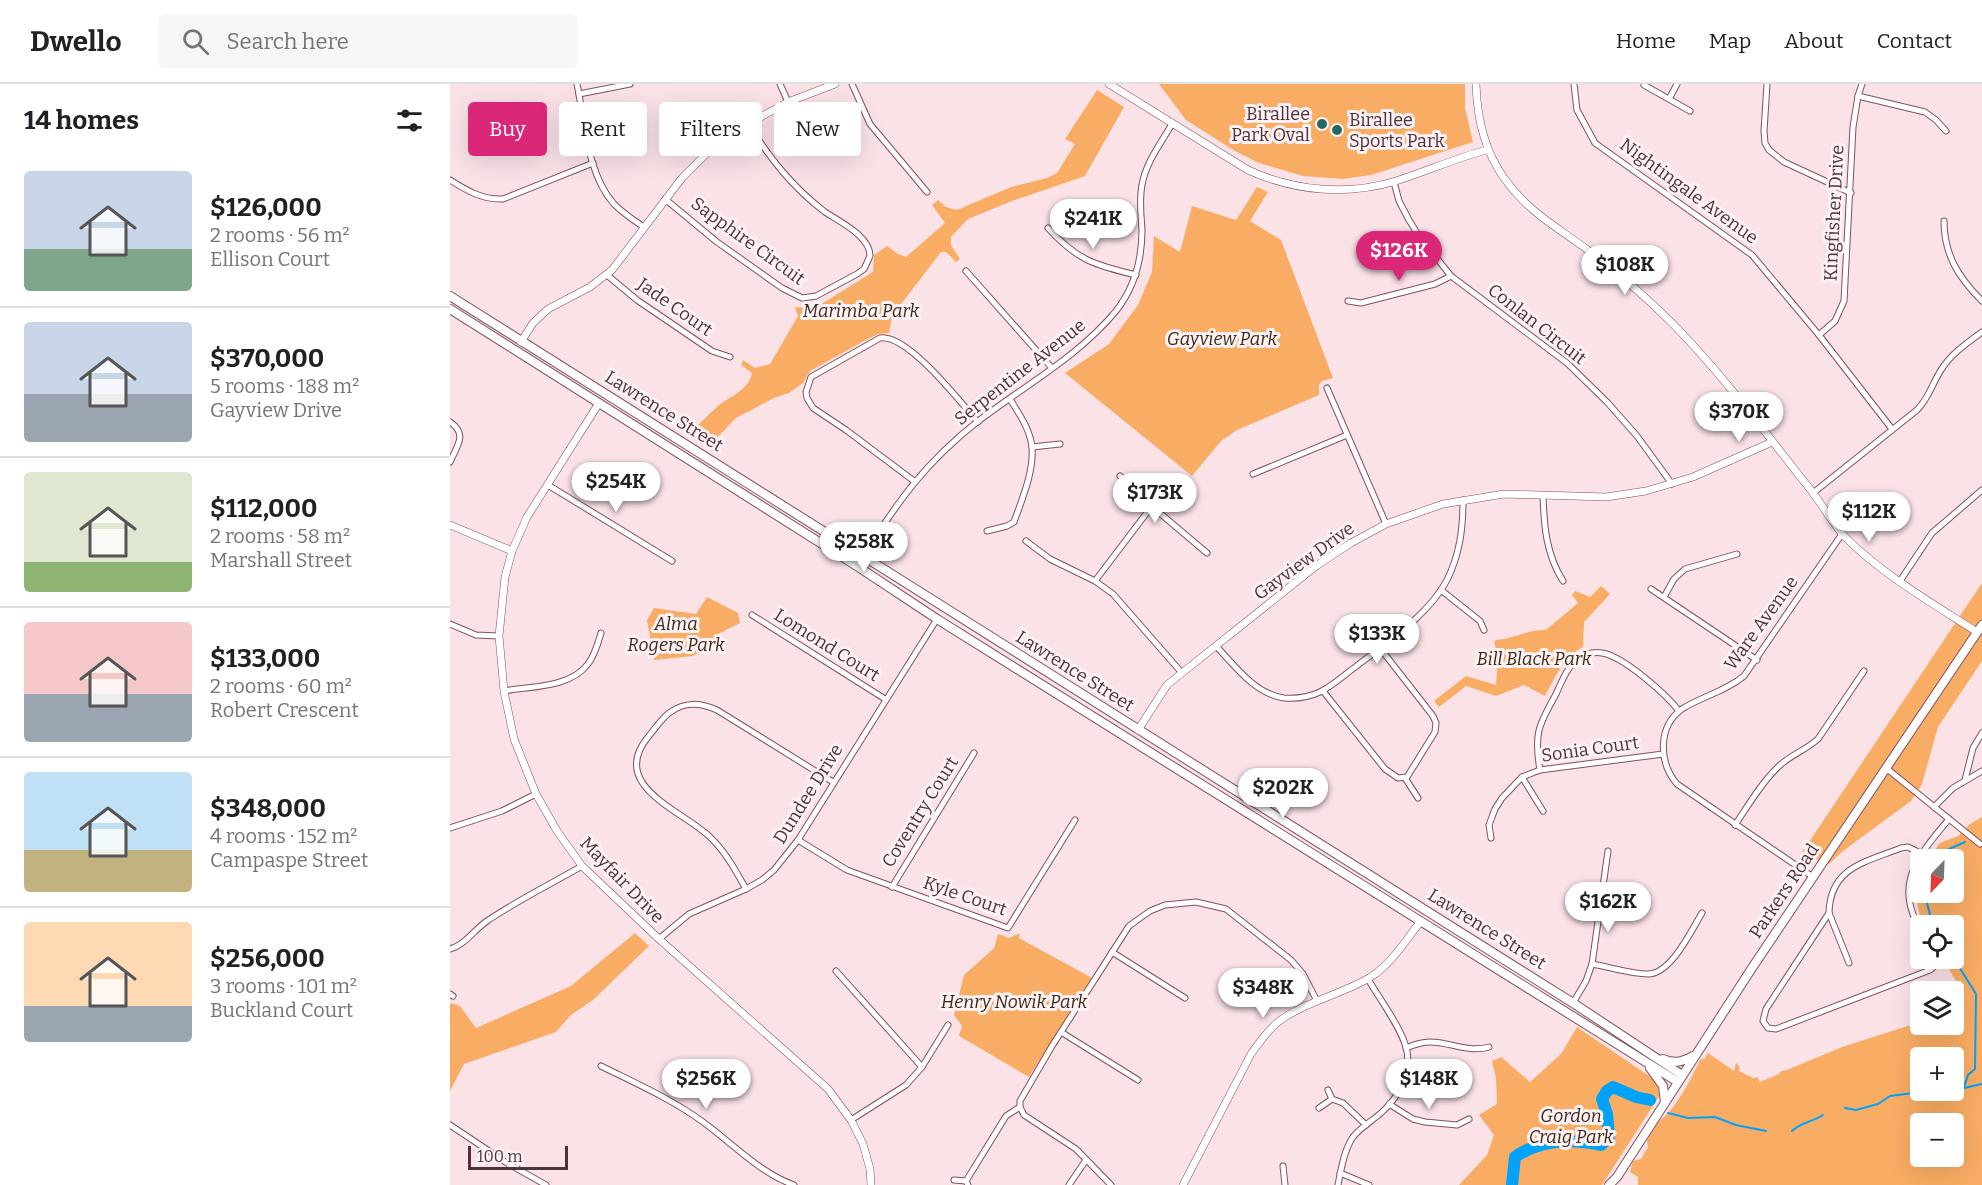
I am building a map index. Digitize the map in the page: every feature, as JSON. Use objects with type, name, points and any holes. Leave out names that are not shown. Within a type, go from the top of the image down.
[{"type":"main road","name":"Lawrence Street","points":[[450,296],[1573,1003],[1652,1054],[1680,1078]]},
{"type":"main road","name":"Lawrence Street","points":[[450,309],[937,619],[1568,1015],[1646,1063],[1680,1078]]},
{"type":"main road","points":[[516,350],[521,342]]},
{"type":"main road","points":[[599,403],[604,394]]},
{"type":"main road","points":[[857,566],[863,557]]},
{"type":"main road","points":[[937,619],[944,608]]},
{"type":"main road","name":"Parkers Road","points":[[1609,1185],[1616,1181],[1695,1055],[1979,628]]},
{"type":"main road","points":[[1132,740],[1138,730]]},
{"type":"main road","points":[[1421,921],[1427,911]]},
{"type":"main road","points":[[1568,1015],[1573,1003]]},
{"type":"main road","points":[[1652,1054],[1674,1062],[1681,1062],[1695,1055]]},
{"type":"main road","points":[[1646,1063],[1663,1086],[1665,1102]]},
{"type":"street","points":[[577,84],[598,180],[613,203],[644,227]]},
{"type":"street","points":[[579,94],[630,84]]},
{"type":"street","points":[[780,84],[788,102],[835,84]]},
{"type":"street","points":[[852,84],[870,124],[927,192]]},
{"type":"street","points":[[1109,84],[1248,170],[1290,185],[1341,190],[1394,182],[1487,150]]},
{"type":"street","points":[[1476,84],[1478,112],[1487,150],[1504,179],[1532,211],[1612,268],[1674,325],[1729,386],[1813,493],[1842,534],[1868,558],[1900,581],[1979,628]]},
{"type":"street","name":"Nightingale Avenue","points":[[1574,84],[1577,110],[1595,143],[1743,246],[1763,266],[1892,429]]},
{"type":"street","points":[[1669,99],[1677,84]]},
{"type":"street","points":[[1767,84],[1764,131],[1765,143],[1769,150],[1784,162],[1851,193]]},
{"type":"street","name":"Kingfisher Drive","points":[[1819,335],[1834,321],[1844,301],[1854,127],[1862,84]]},
{"type":"street","points":[[1644,85],[1690,111]]},
{"type":"street","points":[[1858,96],[1925,112],[1946,130]]},
{"type":"street","name":"Serpentine Avenue","points":[[863,557],[895,506],[914,481],[945,449],[1076,350],[1116,311],[1136,275],[1141,251],[1142,185],[1151,158],[1172,124]]},
{"type":"street","name":"Sapphire Circuit","points":[[665,199],[717,242],[798,297],[816,296],[862,271],[870,256],[866,243],[807,198],[789,181],[762,145]]},
{"type":"street","points":[[521,342],[533,323],[548,309],[590,287],[607,275],[621,260],[682,178],[704,156]]},
{"type":"street","points":[[450,180],[488,199],[502,199],[593,163]]},
{"type":"street","name":"Conlan Circuit","points":[[1394,182],[1399,201],[1409,220],[1451,276],[1567,363],[1607,402],[1637,436],[1672,484]]},
{"type":"street","points":[[1944,221],[1944,233],[1950,259],[1959,275],[1982,302]]},
{"type":"street","points":[[1048,228],[1077,255],[1094,263],[1136,275]]},
{"type":"street","points":[[966,271],[1052,368]]},
{"type":"street","name":"Jade Court","points":[[607,275],[637,300],[712,351],[730,357]]},
{"type":"street","points":[[1348,301],[1361,303],[1435,284],[1451,276]]},
{"type":"street","points":[[1813,493],[1922,405],[1929,397],[1947,363],[1962,347],[1982,332]]},
{"type":"street","points":[[914,481],[813,408],[806,392],[812,376],[885,337],[903,344],[920,358],[978,422]]},
{"type":"street","points":[[1327,388],[1386,524]]},
{"type":"street","points":[[987,531],[1014,522],[1030,470],[1032,447],[1024,423],[1010,399]]},
{"type":"street","name":"Mayfair Drive","points":[[599,403],[528,517],[512,551],[505,577],[499,636],[504,691],[514,740],[536,794],[557,831],[582,866],[659,939],[828,1089],[851,1120],[863,1144],[870,1169],[871,1185]]},
{"type":"street","points":[[450,422],[461,434],[450,462]]},
{"type":"street","points":[[1253,474],[1347,435]]},
{"type":"street","name":"Gayview Drive","points":[[1138,730],[1167,686],[1182,673],[1316,566],[1386,524],[1420,511],[1463,500],[1504,494],[1606,497],[1635,493],[1672,484],[1772,442]]},
{"type":"street","points":[[1032,447],[1060,444]]},
{"type":"street","points":[[1120,476],[1207,553]]},
{"type":"street","points":[[548,485],[672,561]]},
{"type":"street","points":[[1900,581],[1932,533],[1982,490]]},
{"type":"street","points":[[1543,495],[1544,527],[1549,550],[1553,566],[1563,581]]},
{"type":"street","points":[[1216,646],[1251,682],[1271,695],[1295,698],[1323,690],[1380,648],[1423,611],[1441,590],[1459,548],[1463,529],[1463,500]]},
{"type":"street","points":[[1095,581],[1152,506]]},
{"type":"street","points":[[450,525],[512,551]]},
{"type":"street","name":"Ware Avenue","points":[[1679,711],[1736,683],[1744,676],[1842,534]]},
{"type":"street","points":[[1026,541],[1050,559],[1095,581],[1113,594],[1182,673]]},
{"type":"street","points":[[1664,597],[1674,579],[1685,569],[1737,554]]},
{"type":"street","points":[[1651,589],[1757,660]]},
{"type":"street","points":[[1441,590],[1480,621],[1484,630]]},
{"type":"street","name":"Lomond Court","points":[[752,615],[885,699]]},
{"type":"street","name":"Dundee Drive","points":[[659,939],[689,914],[746,889],[774,870],[798,840],[937,619]]},
{"type":"street","points":[[450,624],[476,635],[499,636]]},
{"type":"street","points":[[504,691],[556,683],[576,675],[590,661],[602,633]]},
{"type":"street","points":[[1380,648],[1436,723],[1435,732],[1405,778]]},
{"type":"street","points":[[1540,770],[1536,749],[1537,734],[1542,718],[1571,665],[1587,654],[1601,652],[1616,659],[1656,686],[1679,711],[1665,736],[1663,754],[1667,770],[1677,784],[1813,877]]},
{"type":"street","points":[[1735,825],[1771,774],[1780,765],[1818,739],[1864,671]]},
{"type":"street","points":[[1323,690],[1385,770],[1398,778],[1405,778]]},
{"type":"street","points":[[746,889],[722,850],[709,836],[646,790],[638,775],[637,759],[640,749],[666,715],[689,704],[705,705],[717,710],[833,782]]},
{"type":"street","points":[[1965,780],[1973,748],[1982,733]]},
{"type":"street","name":"Coventry Court","points":[[892,887],[974,753]]},
{"type":"street","name":"Sonia Court","points":[[1491,838],[1489,825],[1494,809],[1522,777],[1540,770],[1663,754]]},
{"type":"street","points":[[1886,768],[1980,844]]},
{"type":"street","points":[[1934,807],[1953,788],[1982,771]]},
{"type":"street","points":[[1522,777],[1543,811]]},
{"type":"street","points":[[1405,778],[1418,798]]},
{"type":"street","points":[[450,828],[502,811],[536,794]]},
{"type":"street","points":[[1926,849],[1949,819]]},
{"type":"street","name":"Kyle Court","points":[[798,840],[847,870],[1008,928],[1075,820]]},
{"type":"street","points":[[1849,963],[1829,913],[1829,902],[1834,888],[1850,869],[1905,847],[1913,849]]},
{"type":"street","points":[[1573,1003],[1586,981],[1592,964],[1608,851]]},
{"type":"street","points":[[450,949],[459,946],[484,923],[506,909],[582,866]]},
{"type":"street","points":[[1910,877],[1908,893],[1910,903]]},
{"type":"street","points":[[1111,1185],[1076,1149],[1024,1114],[1020,1107],[1022,1096],[1129,926],[1150,911],[1180,902],[1210,904],[1226,909],[1291,960],[1303,974],[1317,1001]]},
{"type":"street","points":[[1592,964],[1647,974],[1661,971],[1670,962],[1702,913]]},
{"type":"street","points":[[1829,913],[1766,1009],[1763,1022],[1768,1028],[1776,1029],[1931,969]]},
{"type":"street","points":[[1183,1185],[1251,1054],[1264,1035],[1278,1022],[1317,1001],[1368,979],[1397,953],[1421,921]]},
{"type":"street","points":[[1112,952],[1185,998]]},
{"type":"street","points":[[836,971],[922,1066]]},
{"type":"street","points":[[1338,1185],[1348,1145],[1389,1104],[1404,1082],[1407,1064],[1406,1047],[1368,979]]},
{"type":"street","points":[[851,1120],[906,1085],[922,1066],[948,1025]]},
{"type":"street","points":[[1061,1032],[1138,1080]]},
{"type":"street","points":[[1406,1047],[1432,1042],[1459,1048],[1488,1047]]},
{"type":"street","points":[[601,1066],[682,1108],[756,1163],[791,1184]]},
{"type":"street","points":[[1328,1090],[1332,1099],[1343,1103],[1366,1125]]},
{"type":"street","points":[[1319,1108],[1332,1099]]},
{"type":"street","points":[[1389,1104],[1413,1119],[1425,1122],[1457,1125],[1469,1119]]},
{"type":"street","points":[[954,1180],[967,1183],[1006,1116],[1020,1107]]},
{"type":"street","points":[[450,1125],[507,1163],[546,1185]]},
{"type":"street","points":[[1070,1185],[1086,1160]]},
{"type":"street","points":[[1283,1166],[1285,1185]]},
{"type":"street","points":[[1340,1173],[1369,1185]]},
{"type":"green space","name":"Birallee Sports Park","points":[[1159,84],[1465,84],[1465,108],[1473,142],[1371,175],[1342,179],[1303,176],[1259,163],[1235,151],[1186,120]]},
{"type":"green space","name":"Marimba Park","points":[[1097,90],[1124,107],[1085,176],[968,219],[951,237],[951,245],[960,259],[956,262],[946,252],[941,252],[892,316],[889,333],[878,334],[810,371],[803,383],[789,393],[774,398],[736,418],[708,447],[689,435],[712,411],[746,385],[752,373],[741,365],[743,360],[755,368],[770,364],[798,316],[795,307],[815,308],[873,272],[874,255],[887,246],[906,257],[945,223],[932,205],[938,200],[946,207],[957,210],[1011,187],[1047,178],[1057,173],[1075,144],[1065,139]]},
{"type":"green space","name":"Gayview Park","points":[[1257,187],[1268,192],[1250,221],[1281,240],[1333,378],[1322,381],[1319,385],[1319,395],[1237,430],[1221,441],[1192,476],[1065,373],[1109,344],[1138,305],[1152,272],[1154,236],[1180,252],[1192,206],[1236,220]]},
{"type":"green space","points":[[1982,583],[1982,661],[1938,727],[1922,784],[1911,801],[1829,864],[1801,854]]},
{"type":"green space","name":"Bill Black Park","points":[[1601,586],[1610,594],[1584,622],[1583,647],[1565,662],[1545,696],[1524,685],[1496,696],[1466,686],[1439,707],[1434,701],[1466,676],[1496,685],[1498,656],[1494,642],[1496,640],[1546,630],[1578,603],[1572,595],[1575,591],[1590,597]]},
{"type":"green space","name":"Alma Rogers Park","points":[[707,597],[738,613],[740,623],[716,635],[708,647],[693,656],[654,660],[647,620],[654,608],[696,614]]},
{"type":"green space","points":[[1982,817],[1982,1185],[1638,1185],[1638,1177],[1630,1172],[1633,1161],[1641,1159],[1648,1147],[1647,1140],[1659,1121],[1677,1102],[1700,1060],[1708,1053],[1734,1071],[1736,1063],[1739,1071],[1753,1078],[1757,1077],[1760,1082],[1781,1071],[1842,1047],[1910,1025],[1910,1035],[1964,1035],[1964,981],[1956,981],[1949,969],[1964,969],[1964,915],[1920,915],[1917,905],[1917,903],[1964,903],[1964,849],[1936,849],[1940,843],[1958,836],[1970,824]]},
{"type":"green space","points":[[635,933],[649,946],[593,1000],[571,1015],[556,1032],[464,1064],[450,1091],[450,1003],[460,1006],[476,1028],[571,986]]},
{"type":"green space","name":"Henry Nowik Park","points":[[1020,933],[1019,938],[1092,978],[1029,1077],[959,1036],[962,1026],[954,1015],[964,975],[994,948],[998,934],[1009,938]]},
{"type":"green space","name":"Gordon Craig Park","points":[[1577,1027],[1655,1080],[1660,1095],[1602,1185],[1459,1185],[1487,1155],[1494,1135],[1479,1115],[1497,1104],[1496,1078],[1492,1061],[1501,1057],[1530,1082],[1561,1054]]},
{"type":"waterway","points":[[1949,849],[1965,842]]},
{"type":"waterway","points":[[1927,903],[1930,915]]},
{"type":"waterway","points":[[1960,969],[1976,994],[1975,1069],[1968,1075],[1964,1087]]},
{"type":"waterway","points":[[1845,1108],[1856,1110],[1878,1104],[1890,1096],[1913,1093],[1928,1099],[1950,1100],[1958,1097],[1964,1088],[1982,1084]]},
{"type":"waterway","points":[[1512,1185],[1515,1157],[1525,1151],[1545,1143],[1567,1141],[1601,1145],[1609,1137],[1607,1114],[1602,1099],[1613,1087],[1636,1097],[1650,1100]]},
{"type":"waterway","points":[[1668,1113],[1688,1118],[1715,1117],[1736,1125],[1766,1131]]},
{"type":"waterway","points":[[1792,1131],[1823,1115]]},
{"type":"place","name":"Birallee Park Oval","points":[[1322,124]]},
{"type":"place","name":"Birallee Sports Park","points":[[1337,130]]}]
